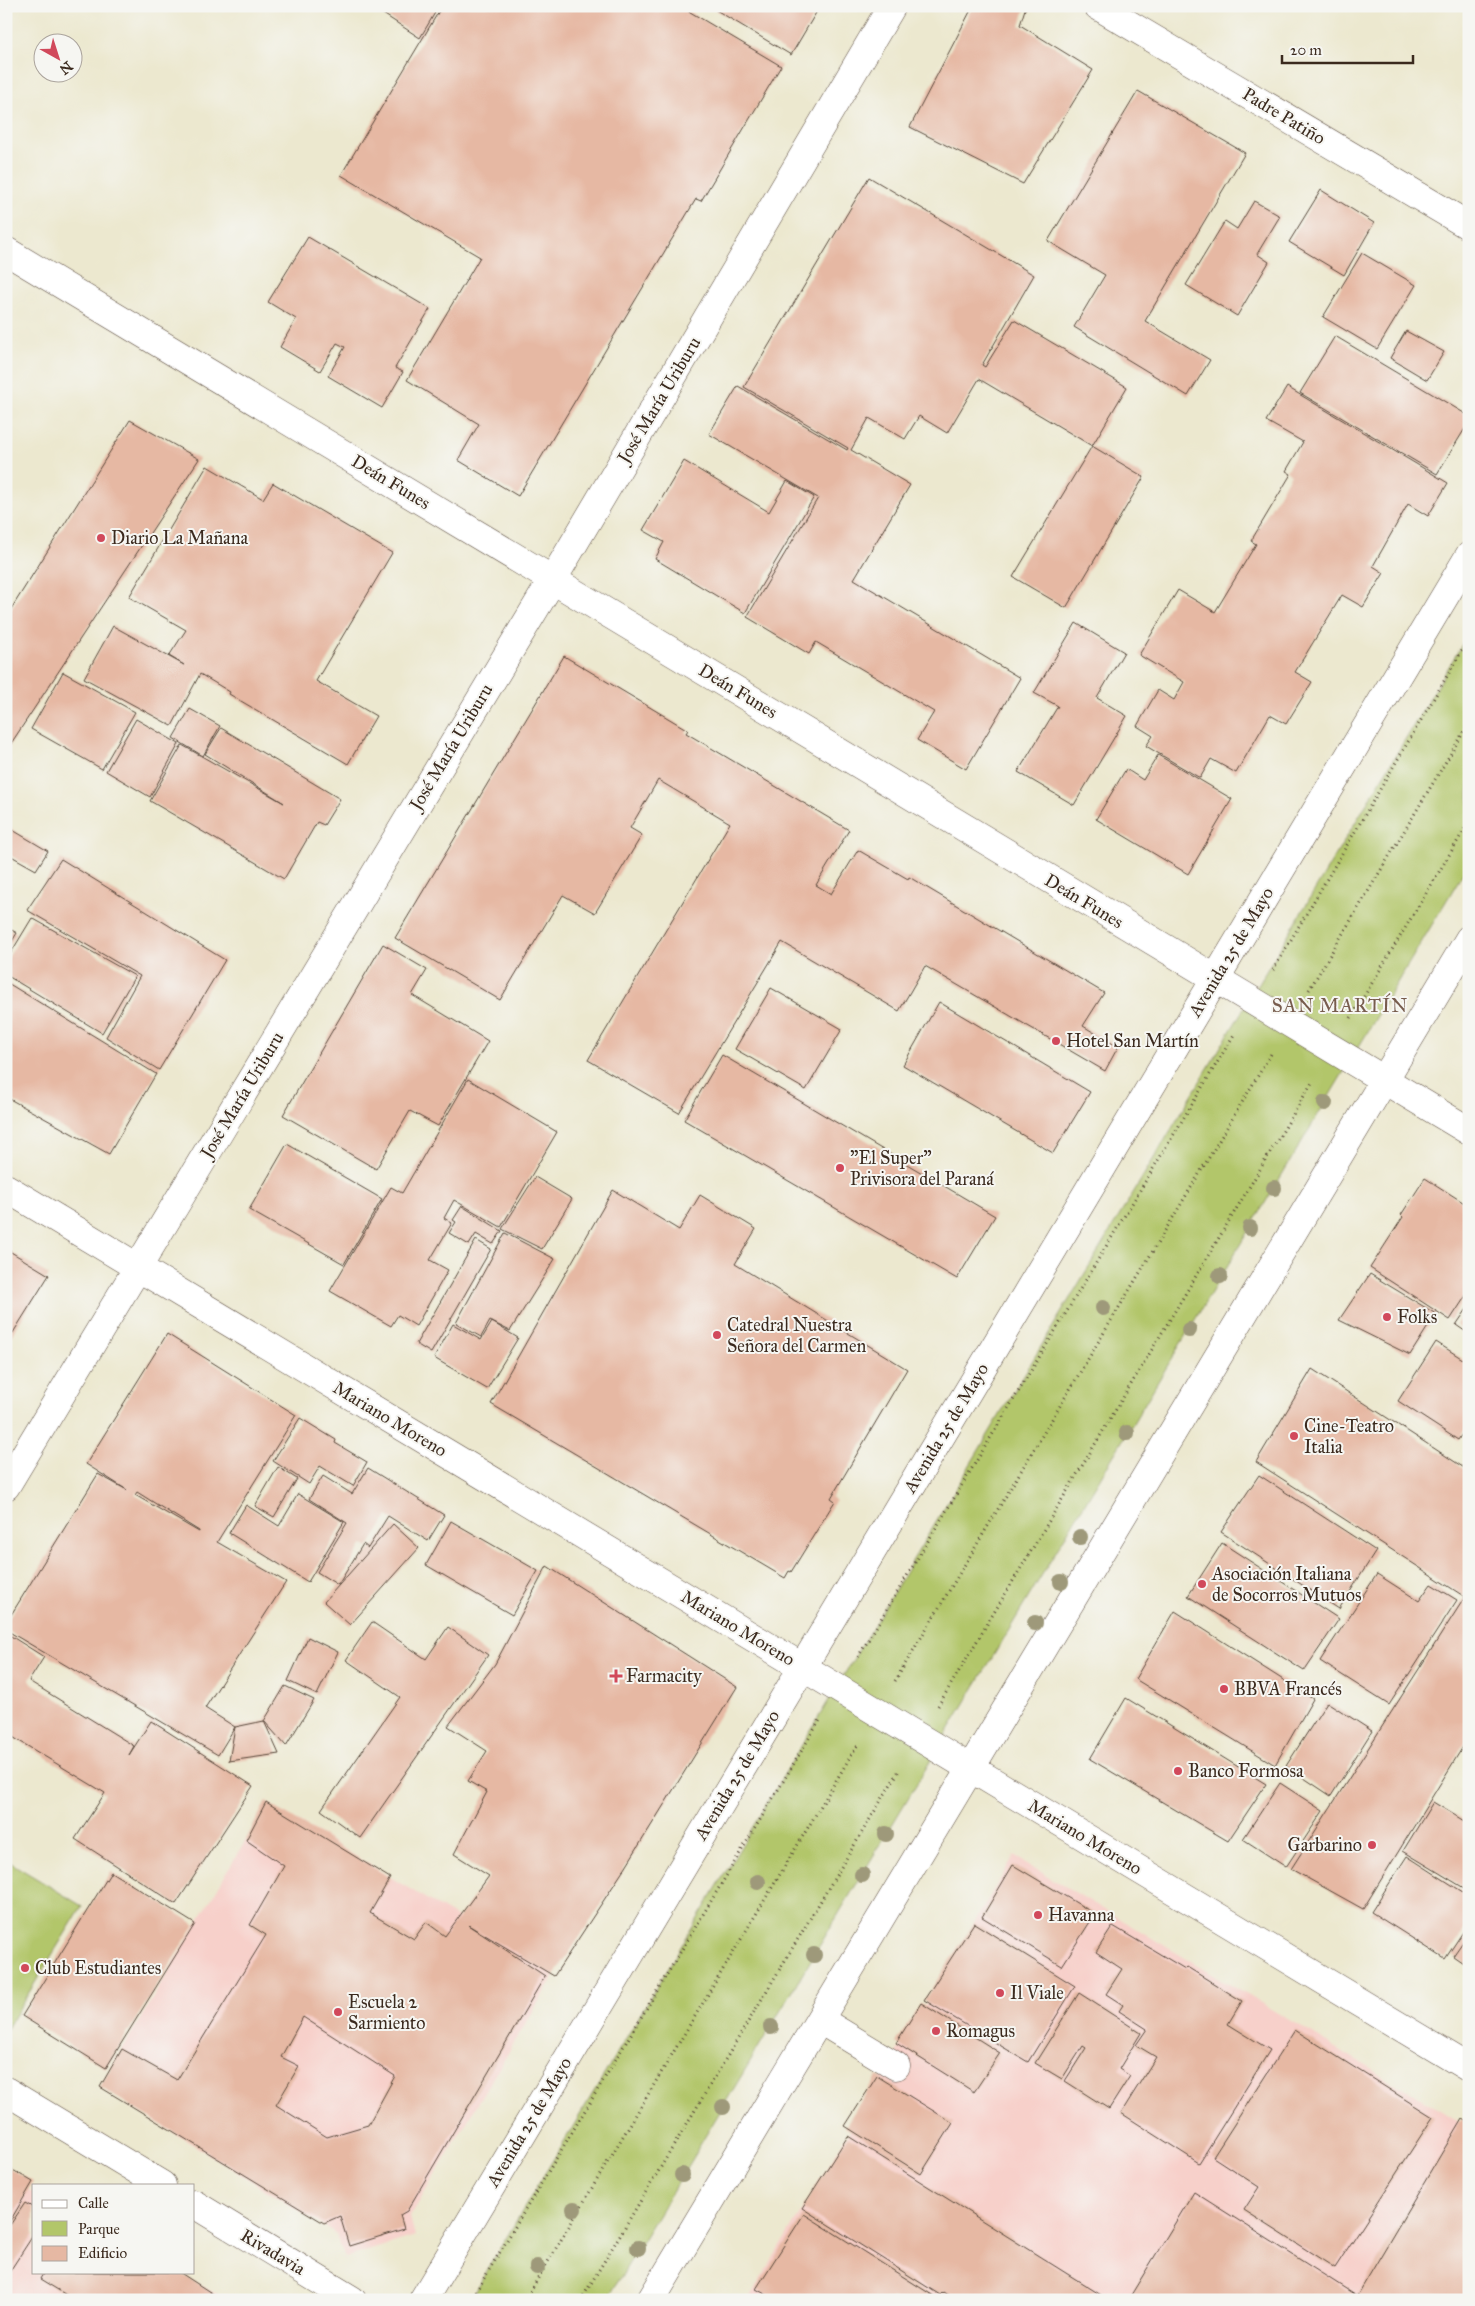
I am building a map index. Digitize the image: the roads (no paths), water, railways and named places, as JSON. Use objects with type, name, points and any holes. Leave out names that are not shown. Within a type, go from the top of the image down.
[{"type":"street","name":"José María Uriburu","points":[[6,1486],[552,579],[892,6]]},
{"type":"street","name":"Padre Patiño","points":[[1098,6],[1469,226]]},
{"type":"street","name":"Deán Funes","points":[[6,251],[1214,980],[1469,1131]]},
{"type":"street","name":"Avenida 25 de Mayo","points":[[423,2300],[1469,556]]},
{"type":"street","points":[[651,2300],[1469,939]]},
{"type":"street","name":"Mariano Moreno","points":[[6,1188],[1469,2068]]},
{"type":"street","points":[[820,2020],[896,2066]]},
{"type":"street","points":[[6,2090],[160,2184]]},
{"type":"street","name":"Rivadavia","points":[[195,2205],[352,2300]]},
{"type":"place","name":"Diario La Mañana","points":[[101,538]]},
{"type":"place","name":"Hotel San Martín","points":[[1056,1041]]},
{"type":"place","name":"\"El Super\" Privisora del Paraná","points":[[840,1168]]},
{"type":"place","name":"Folks","points":[[1387,1317]]},
{"type":"place","name":"Catedral Nuestra Señora del Carmen","points":[[717,1335]]},
{"type":"place","name":"Cine-Teatro Italia","points":[[1294,1436]]},
{"type":"place","name":"Asociación Italiana de Socorros Mutuos","points":[[1202,1584]]},
{"type":"place","name":"Farmacity","points":[[616,1676]]},
{"type":"place","name":"BBVA Francés","points":[[1224,1689]]},
{"type":"place","name":"Banco Formosa","points":[[1178,1771]]},
{"type":"place","name":"Garbarino","points":[[1372,1845]]},
{"type":"place","name":"Havanna","points":[[1038,1915]]},
{"type":"place","name":"Club Estudiantes","points":[[25,1968]]},
{"type":"place","name":"Il Viale","points":[[1000,1993]]},
{"type":"place","name":"Escuela 2 Sarmiento","points":[[338,2012]]},
{"type":"place","name":"Romagus","points":[[936,2031]]},
{"type":"district","name":"SAN MARTÍN","points":[[1340,1005]]}]
